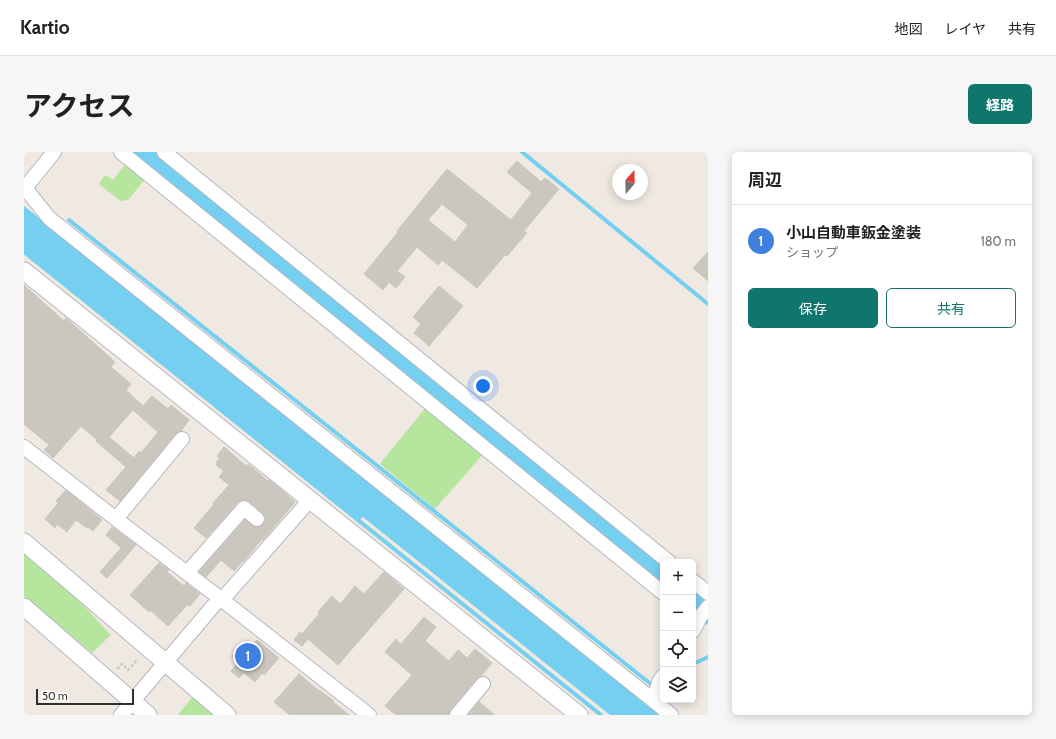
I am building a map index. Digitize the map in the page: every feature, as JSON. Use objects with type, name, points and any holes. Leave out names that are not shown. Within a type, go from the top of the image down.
[{"type":"street","points":[[54,152],[25,187],[49,218],[658,687],[672,715]]},
{"type":"street","points":[[121,152],[660,591]]},
{"type":"street","points":[[164,152],[665,559]]},
{"type":"street","points":[[24,271],[579,715]]},
{"type":"street","points":[[116,519],[182,438]]},
{"type":"street","points":[[24,447],[368,715]]},
{"type":"street","points":[[121,715],[214,605],[227,594],[310,500]]},
{"type":"street","points":[[187,573],[244,508],[257,519]]},
{"type":"street","points":[[24,542],[226,715]]},
{"type":"street","points":[[696,583],[708,593]]},
{"type":"street","points":[[24,607],[148,715]]},
{"type":"street","points":[[457,715],[484,684]]},
{"type":"path","points":[[117,670],[122,664],[128,670],[138,659]]},
{"type":"green space","points":[[127,162],[146,178],[128,200],[120,201],[99,184],[105,175],[113,180]]},
{"type":"green space","points":[[427,406],[485,452],[435,509],[380,464]]},
{"type":"green space","points":[[24,551],[67,588],[111,635],[92,653],[24,596]]},
{"type":"green space","points":[[193,696],[215,715],[178,715]]},
{"type":"water","points":[[24,206],[662,715],[610,715],[363,517],[359,520],[24,250]]},
{"type":"building","points":[[517,161],[541,182],[545,178],[559,189],[524,231],[527,233],[507,256],[505,255],[477,288],[442,260],[438,265],[417,247],[397,271],[405,277],[396,288],[389,282],[383,290],[364,274],[447,169],[511,220],[532,193],[507,172]],"holes":[[[442,204],[468,225],[455,242],[428,220]]]},
{"type":"building","points":[[708,252],[708,281],[693,268]]},
{"type":"building","points":[[24,285],[64,321],[66,318],[115,362],[111,367],[131,384],[126,390],[143,406],[152,396],[168,409],[171,405],[189,420],[181,431],[175,434],[120,501],[106,490],[126,467],[81,426],[53,458],[44,450],[49,445],[24,424]],"holes":[[[133,410],[158,432],[141,453],[139,451],[134,458],[109,437]]]},
{"type":"building","points":[[439,286],[463,306],[429,346],[414,333],[421,324],[413,317]]},
{"type":"building","points":[[224,447],[246,466],[248,464],[268,481],[270,480],[295,502],[234,571],[221,560],[206,577],[199,572],[245,520],[256,527],[260,527],[263,525],[265,520],[265,516],[249,501],[242,500],[238,502],[206,538],[194,528],[229,485],[219,477],[224,471],[216,465],[216,462],[220,458],[217,456]]},
{"type":"building","points":[[66,490],[102,520],[93,531],[76,520],[67,532],[57,524],[55,528],[45,519],[58,503],[56,501]]},
{"type":"building","points":[[112,527],[136,545],[107,578],[100,572],[121,548],[106,535]]},
{"type":"building","points":[[159,563],[169,570],[167,572],[184,586],[186,583],[200,594],[190,606],[188,604],[168,626],[130,595]]},
{"type":"building","points":[[384,572],[404,589],[338,665],[308,639],[302,646],[294,640],[300,632],[302,634],[332,596],[340,604],[355,586],[364,594]]},
{"type":"building","points":[[424,617],[436,627],[425,641],[449,661],[458,650],[467,658],[475,649],[492,663],[481,676],[476,679],[450,710],[449,715],[396,715],[385,706],[412,675],[385,652],[396,639],[401,644]]},
{"type":"building","points":[[257,640],[279,658],[264,675],[262,673],[255,682],[244,673],[239,678],[231,671]]},
{"type":"building","points":[[299,674],[334,701],[333,702],[349,715],[290,715],[274,702]]},
{"type":"building","points":[[479,702],[495,715],[468,715]]},
{"type":"waterway","points":[[138,152],[660,575]]},
{"type":"waterway","points":[[522,152],[708,304]]},
{"type":"waterway","points":[[69,220],[655,686]]},
{"type":"waterway","points":[[24,252],[601,715]]},
{"type":"waterway","points":[[696,603],[708,613]]},
{"type":"waterway","points":[[696,663],[708,657]]},
{"type":"place","name":"小山自動車鈑金塗装","points":[[248,656]]}]
